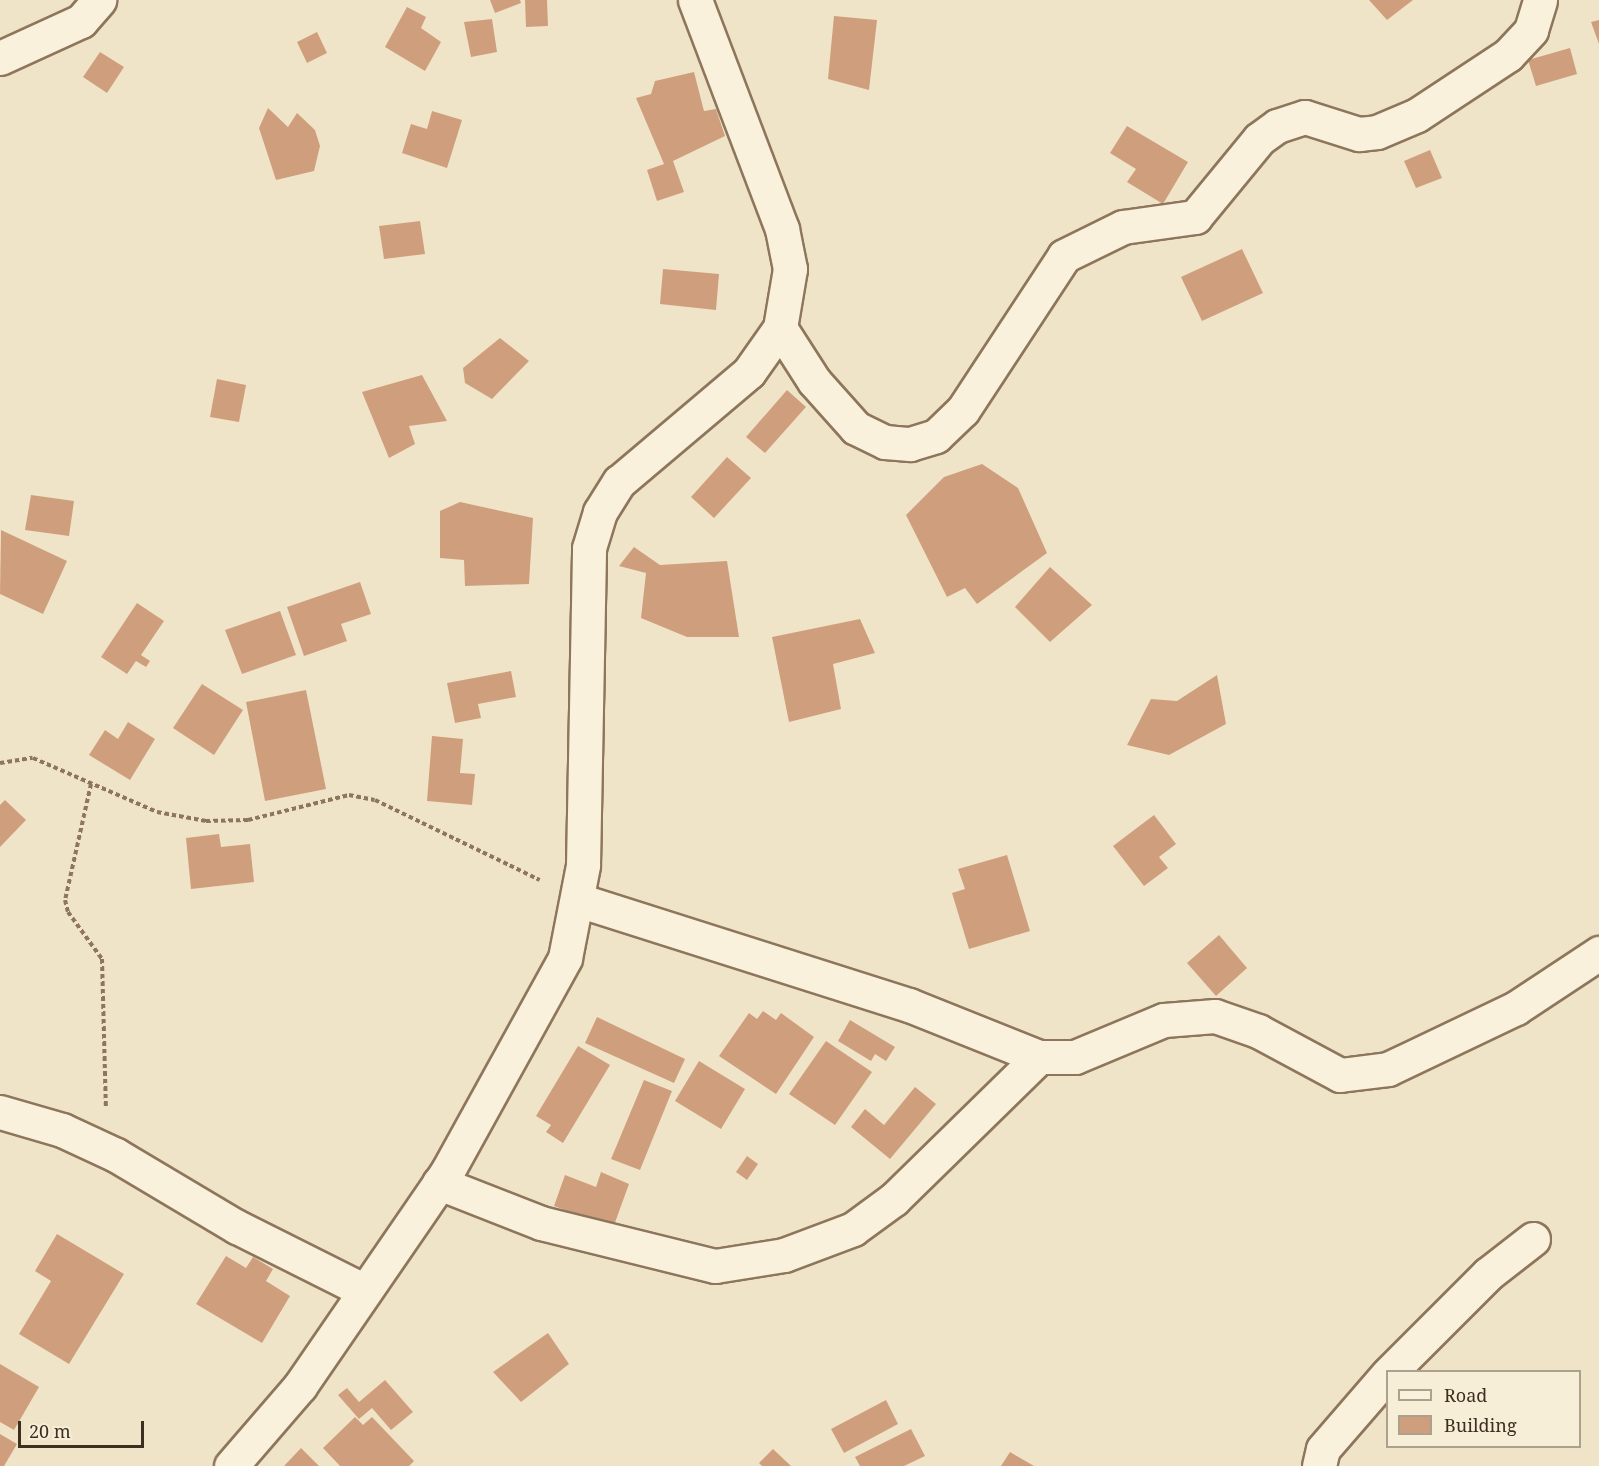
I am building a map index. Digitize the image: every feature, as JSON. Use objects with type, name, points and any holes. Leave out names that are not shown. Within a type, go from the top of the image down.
[{"type":"street","points":[[0,58],[71,27],[99,0]]},
{"type":"street","points":[[231,1466],[300,1386],[363,1290],[439,1183],[542,1008],[565,958],[578,900],[585,822],[589,548],[600,512],[620,482],[749,372],[780,328],[790,269],[782,229],[695,0]]},
{"type":"street","points":[[780,328],[814,381],[856,428],[902,443],[936,436],[963,410],[1064,256],[1123,227],[1195,217],[1259,139],[1277,126],[1305,117],[1359,134],[1377,132],[1417,115],[1508,56],[1532,30],[1540,0]]},
{"type":"street","points":[[578,900],[909,1005],[1039,1058],[1075,1057],[1164,1020],[1215,1016],[1258,1031],[1340,1075],[1388,1069],[1516,1008],[1599,953]]},
{"type":"street","points":[[439,1183],[541,1223],[715,1266],[784,1255],[852,1229],[894,1199],[1039,1058]]},
{"type":"street","points":[[0,1112],[62,1130],[117,1155],[237,1227],[363,1290]]},
{"type":"street","points":[[1392,1370],[1488,1274],[1533,1239]]},
{"type":"street","points":[[1319,1466],[1323,1449],[1386,1376]]},
{"type":"path","points":[[0,763],[33,758],[157,812],[206,821],[248,820],[349,795],[375,800],[578,900]]},
{"type":"path","points":[[91,784],[66,900],[68,912],[102,959],[104,1097],[117,1155]]},
{"type":"building","points":[[490,0],[520,0],[521,3],[495,13]]},
{"type":"building","points":[[525,0],[547,0],[548,26],[526,27]]},
{"type":"building","points":[[1369,0],[1413,0],[1387,20]]},
{"type":"building","points":[[407,7],[426,17],[421,28],[441,42],[425,71],[385,47]]},
{"type":"building","points":[[834,16],[877,20],[869,90],[828,79]]},
{"type":"building","points":[[492,19],[497,52],[471,57],[464,22]]},
{"type":"building","points":[[1599,20],[1599,44],[1591,22]]},
{"type":"building","points":[[317,32],[327,53],[307,63],[297,42]]},
{"type":"building","points":[[1570,48],[1577,74],[1536,86],[1528,60]]},
{"type":"building","points":[[100,52],[124,67],[107,93],[83,77]]},
{"type":"building","points":[[694,72],[704,111],[716,109],[725,136],[673,161],[684,192],[657,201],[647,170],[664,164],[636,98],[651,94],[655,81]]},
{"type":"building","points":[[268,108],[288,127],[297,113],[315,130],[320,146],[314,171],[276,180],[259,128]]},
{"type":"building","points":[[432,111],[462,120],[447,168],[402,153],[411,124],[427,129]]},
{"type":"building","points":[[1127,126],[1188,162],[1163,204],[1127,182],[1136,169],[1110,153]]},
{"type":"building","points":[[1430,150],[1442,178],[1416,188],[1404,161]]},
{"type":"building","points":[[420,221],[425,254],[384,259],[379,226]]},
{"type":"building","points":[[1242,249],[1263,293],[1202,321],[1181,277]]},
{"type":"building","points":[[663,269],[719,274],[716,310],[660,304]]},
{"type":"building","points":[[500,338],[529,361],[492,399],[465,383],[463,368]]},
{"type":"building","points":[[422,375],[447,421],[409,426],[415,444],[389,458],[362,392]]},
{"type":"building","points":[[217,379],[246,385],[239,422],[210,417]]},
{"type":"building","points":[[787,390],[806,407],[765,453],[746,437]]},
{"type":"building","points":[[727,457],[751,478],[714,518],[691,497]]},
{"type":"building","points":[[982,464],[1018,488],[1047,553],[977,604],[965,588],[947,597],[906,515],[944,477]]},
{"type":"building","points":[[31,495],[74,501],[69,536],[25,530]]},
{"type":"building","points":[[460,502],[533,518],[529,584],[465,586],[464,560],[440,558],[440,511]]},
{"type":"building","points":[[1,530],[67,561],[43,614],[0,594]]},
{"type":"building","points":[[634,547],[660,565],[727,561],[739,637],[687,637],[641,618],[646,573],[619,566]]},
{"type":"building","points":[[1050,567],[1092,605],[1050,642],[1015,607]]},
{"type":"building","points":[[360,582],[371,614],[341,624],[347,641],[304,656],[287,607]]},
{"type":"building","points":[[137,603],[164,621],[141,655],[150,661],[146,667],[136,661],[127,674],[101,657]]},
{"type":"building","points":[[280,611],[296,655],[242,674],[225,630]]},
{"type":"building","points":[[860,619],[875,653],[833,664],[841,709],[789,722],[772,637]]},
{"type":"building","points":[[511,671],[516,697],[478,704],[481,718],[455,723],[447,683]]},
{"type":"building","points":[[1217,675],[1226,724],[1169,755],[1127,745],[1151,699],[1177,701]]},
{"type":"building","points":[[202,684],[243,710],[214,755],[173,728]]},
{"type":"building","points":[[306,690],[326,789],[265,801],[246,702]]},
{"type":"building","points":[[128,722],[155,739],[130,780],[89,755],[105,730],[118,739]]},
{"type":"building","points":[[432,736],[463,739],[460,773],[475,774],[472,805],[427,801]]},
{"type":"building","points":[[5,800],[26,820],[0,847],[0,805]]},
{"type":"building","points":[[1154,815],[1176,844],[1159,857],[1168,868],[1144,886],[1113,846]]},
{"type":"building","points":[[219,834],[221,847],[250,844],[254,882],[191,889],[186,838]]},
{"type":"building","points":[[1007,855],[1030,931],[969,949],[952,893],[965,889],[958,869]]},
{"type":"building","points":[[1219,935],[1247,968],[1216,996],[1187,963]]},
{"type":"building","points":[[763,1011],[776,1020],[781,1013],[814,1037],[776,1094],[719,1056],[749,1013],[757,1019]]},
{"type":"building","points":[[597,1017],[685,1059],[674,1083],[585,1043]]},
{"type":"building","points":[[850,1020],[895,1047],[886,1061],[875,1054],[871,1061],[838,1041]]},
{"type":"building","points":[[826,1041],[872,1072],[835,1125],[789,1094]]},
{"type":"building","points":[[578,1046],[610,1065],[563,1143],[546,1132],[551,1125],[536,1116]]},
{"type":"building","points":[[699,1061],[745,1089],[721,1129],[675,1101]]},
{"type":"building","points":[[644,1080],[672,1091],[640,1170],[611,1159]]},
{"type":"building","points":[[915,1087],[936,1104],[890,1159],[851,1127],[865,1109],[884,1125]]},
{"type":"building","points":[[747,1156],[758,1164],[747,1180],[736,1172]]},
{"type":"building","points":[[601,1172],[629,1184],[613,1228],[554,1206],[565,1175],[596,1187]]},
{"type":"building","points":[[57,1234],[124,1274],[69,1364],[19,1334],[51,1281],[35,1271]]},
{"type":"building","points":[[226,1256],[246,1268],[253,1257],[273,1269],[266,1281],[290,1296],[262,1343],[196,1304]]},
{"type":"building","points":[[548,1333],[569,1364],[521,1402],[493,1372]]},
{"type":"building","points":[[0,1364],[39,1387],[14,1430],[0,1422]]},
{"type":"building","points":[[385,1380],[413,1412],[391,1430],[372,1408],[359,1419],[338,1395],[347,1388],[359,1402]]},
{"type":"building","points":[[886,1400],[898,1424],[844,1453],[831,1429]]},
{"type":"building","points":[[355,1417],[363,1425],[372,1417],[414,1461],[409,1466],[340,1466],[323,1448]]},
{"type":"building","points":[[911,1429],[925,1456],[904,1466],[860,1466],[855,1457]]},
{"type":"building","points":[[0,1434],[17,1444],[4,1466],[0,1466]]},
{"type":"building","points":[[301,1448],[319,1466],[284,1466]]},
{"type":"building","points":[[773,1449],[791,1466],[762,1466],[759,1463]]},
{"type":"building","points":[[1010,1452],[1034,1466],[1001,1466]]}]
